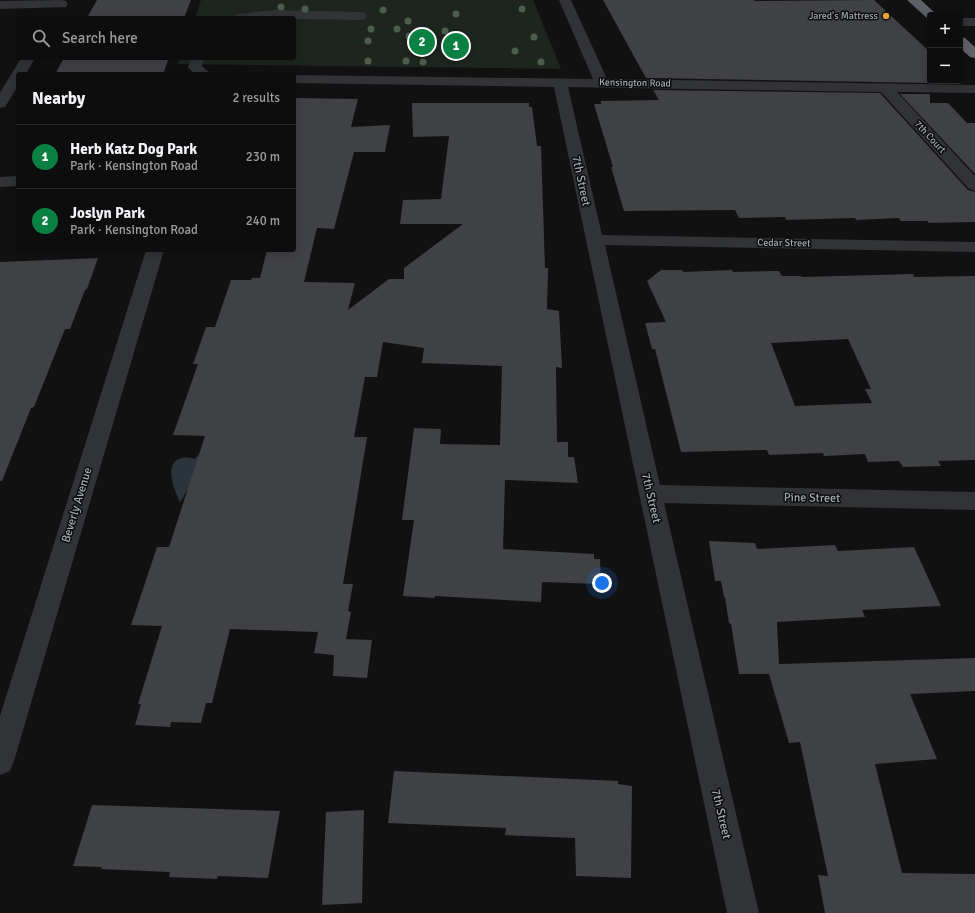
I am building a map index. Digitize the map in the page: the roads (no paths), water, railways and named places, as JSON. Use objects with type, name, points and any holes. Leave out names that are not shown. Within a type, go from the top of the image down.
[{"type":"highway","points":[[913,0],[927,12]]},
{"type":"highway","points":[[963,43],[975,54]]},
{"type":"street","points":[[565,0],[602,82]]},
{"type":"street","points":[[0,5],[63,2]]},
{"type":"street","points":[[54,16],[63,2]]},
{"type":"street","points":[[249,16],[259,14],[275,14],[361,16]]},
{"type":"street","points":[[963,22],[975,22]]},
{"type":"street","points":[[19,72],[27,60]]},
{"type":"street","points":[[197,60],[194,67],[201,72]]},
{"type":"street","points":[[0,104],[16,77]]},
{"type":"street","name":"Kensington Road","points":[[296,79],[602,82],[975,89]]},
{"type":"street","name":"7th Street","points":[[560,82],[743,913]]},
{"type":"street","name":"7th Court","points":[[884,87],[975,186]]},
{"type":"street","points":[[0,182],[16,181]]},
{"type":"street","name":"Cedar Street","points":[[594,240],[975,247]]},
{"type":"street","name":"Beverly Avenue","points":[[0,761],[154,252]]},
{"type":"street","name":"Pine Street","points":[[650,494],[975,502]]},
{"type":"place","name":"Jared's Mattress","points":[[886,16]]},
{"type":"place","name":"Joslyn Park","points":[[422,42]]},
{"type":"place","name":"Herb Katz Dog Park","points":[[456,46]]}]
